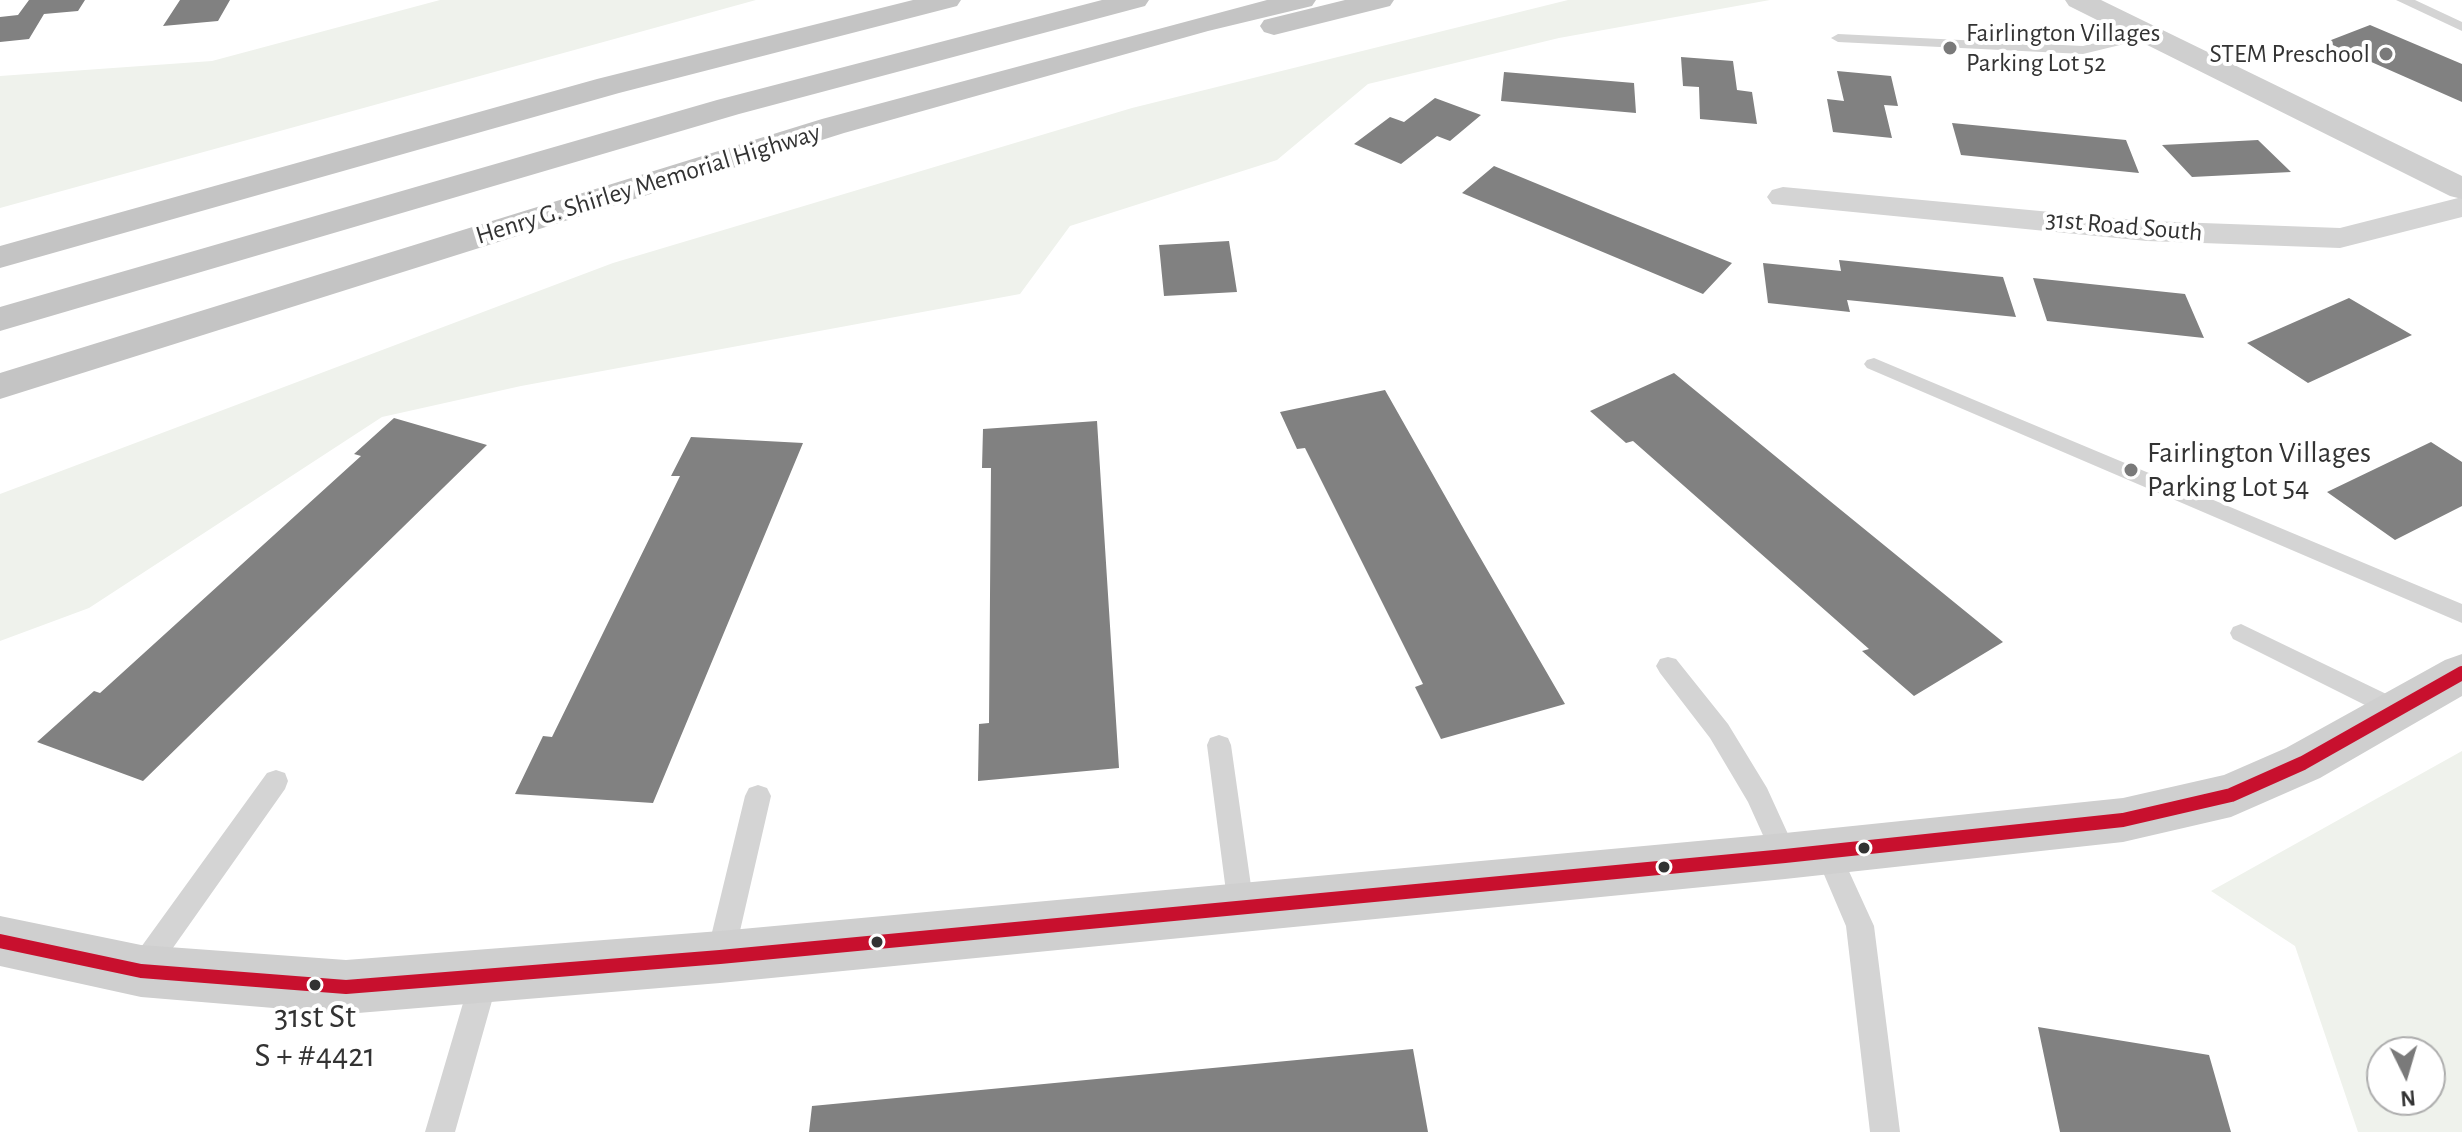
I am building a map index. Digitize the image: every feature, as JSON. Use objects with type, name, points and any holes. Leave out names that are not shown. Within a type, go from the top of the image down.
[{"type":"highway","points":[[608,86],[789,22],[868,0]]},
{"type":"highway","points":[[0,257],[608,86],[947,0]]},
{"type":"highway","points":[[0,319],[713,112],[1135,0]]},
{"type":"highway","name":"Henry G. Shirley Memorial Highway","points":[[0,386],[833,126],[1199,25],[1302,0]]},
{"type":"highway","points":[[635,188],[1380,0]]},
{"type":"street","points":[[2079,0],[2461,192]]},
{"type":"street","name":"31st Road South","points":[[1783,197],[2147,231],[2340,238],[2461,192]]},
{"type":"street","points":[[0,941],[141,971],[346,987],[720,957],[2123,820],[2231,795],[2303,763],[2462,673]]},
{"type":"lane","points":[[2403,0],[2462,27]]},
{"type":"lane","points":[[1838,38],[2083,50],[2148,34]]},
{"type":"lane","points":[[1874,364],[2462,614]]},
{"type":"lane","points":[[2241,633],[2397,710]]},
{"type":"lane","points":[[1668,666],[1719,731],[1758,796],[1806,853],[1860,926],[1885,1132]]},
{"type":"lane","points":[[1219,745],[1241,907]]},
{"type":"lane","points":[[141,971],[276,781]]},
{"type":"lane","points":[[720,957],[758,796]]},
{"type":"lane","points":[[440,1132],[485,976]]},
{"type":"shaded area","points":[[440,0],[756,0],[0,208],[0,76],[212,61]]},
{"type":"shaded area","points":[[1568,0],[1770,0],[1559,38],[1368,84],[1277,160],[1070,226],[1020,294],[521,386],[382,417],[89,608],[0,641],[0,494],[613,263],[1132,108]]},
{"type":"shaded area","points":[[2462,751],[2462,1132],[2358,1132],[2295,946],[2211,891]]},
{"type":"building","points":[[29,0],[85,0],[78,11],[44,14],[29,39],[0,42],[0,17],[18,15]]},
{"type":"building","points":[[180,0],[230,0],[218,21],[163,26]]},
{"type":"building","name":"STEM Preschool","points":[[2370,25],[2462,64],[2462,102],[2326,42]]},
{"type":"building","points":[[1681,57],[1733,61],[1737,90],[1752,92],[1757,124],[1700,119],[1699,87],[1683,86]]},
{"type":"building","points":[[1837,71],[1891,76],[1898,106],[1884,105],[1892,138],[1833,132],[1827,99],[1844,101]]},
{"type":"building","points":[[1504,72],[1634,83],[1636,113],[1501,101]]},
{"type":"building","points":[[1435,98],[1481,115],[1450,141],[1437,136],[1401,164],[1354,144],[1390,117],[1404,122]]},
{"type":"building","points":[[1952,123],[2126,140],[2139,173],[1961,155]]},
{"type":"building","points":[[2258,140],[2291,172],[2192,177],[2162,145]]},
{"type":"building","points":[[1494,166],[1732,263],[1703,294],[1462,193]]},
{"type":"building","points":[[1229,241],[1237,292],[1164,296],[1159,245]]},
{"type":"building","points":[[1839,260],[2003,277],[2016,317],[1847,300],[1850,312],[1768,303],[1763,263],[1841,271]]},
{"type":"building","points":[[2033,278],[2185,294],[2204,338],[2047,321]]},
{"type":"building","points":[[2349,298],[2412,335],[2308,383],[2247,343]]},
{"type":"building","points":[[1674,373],[2003,642],[1914,696],[1862,651],[1869,649],[1633,441],[1626,443],[1590,411]]},
{"type":"building","points":[[1385,390],[1565,704],[1441,739],[1415,687],[1423,684],[1305,448],[1297,449],[1280,412]]},
{"type":"building","points":[[394,418],[487,445],[143,781],[37,742],[94,691],[100,693],[361,456],[354,454]]},
{"type":"building","points":[[1097,421],[1119,768],[978,781],[979,724],[989,723],[991,468],[982,468],[983,429]]},
{"type":"building","points":[[691,437],[803,443],[653,803],[515,794],[543,736],[552,737],[680,476],[671,476]]},
{"type":"building","points":[[2431,442],[2462,462],[2462,506],[2395,540],[2327,492]]},
{"type":"building","points":[[2038,1027],[2209,1055],[2231,1132],[2060,1132]]},
{"type":"building","points":[[1413,1049],[1428,1132],[809,1132],[812,1106]]},
{"type":"transit line","points":[[0,941],[141,971],[346,987],[720,957],[1785,856],[2123,820],[2231,795],[2303,763],[2462,673]]},
{"type":"place","name":"Fairlington Villages Parking Lot 52","points":[[1950,48]]},
{"type":"place","name":"STEM Preschool","points":[[2386,54]]},
{"type":"place","name":"Fairlington Villages Parking Lot 54","points":[[2131,470]]},
{"type":"place","name":"31st St S + #4421","points":[[315,985]]}]
